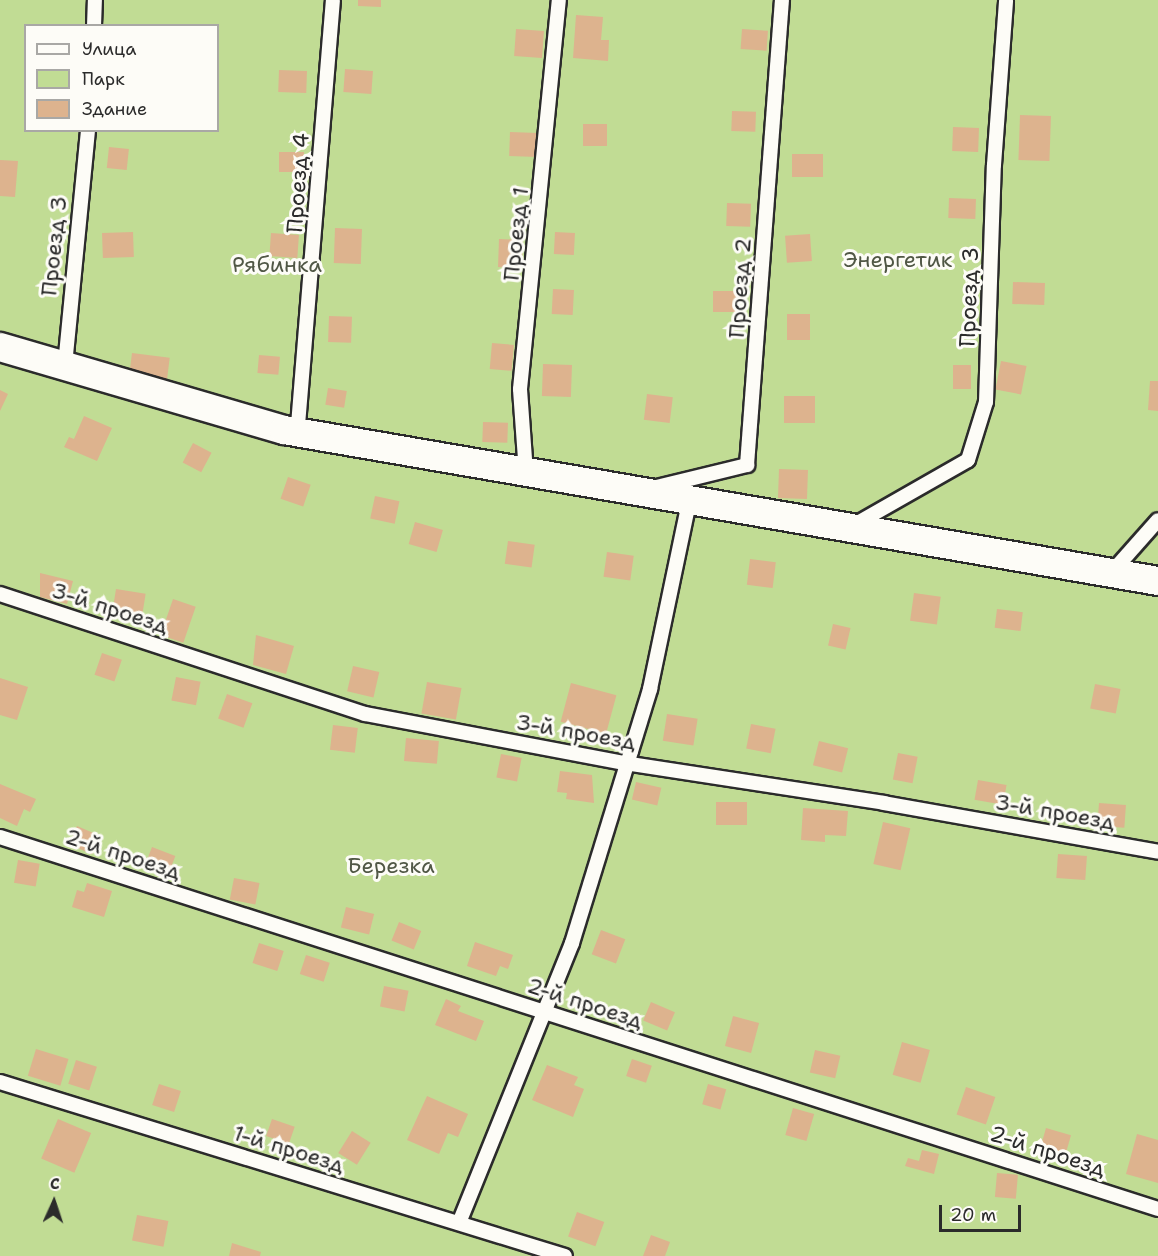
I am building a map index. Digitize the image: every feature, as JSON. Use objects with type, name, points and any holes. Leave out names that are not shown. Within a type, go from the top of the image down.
[{"type":"street","points":[[0,346],[284,429],[637,492],[690,497],[1158,581]]},
{"type":"lane","points":[[94,24],[95,0]]},
{"type":"lane","name":"Проезд 4","points":[[284,429],[298,425],[333,0]]},
{"type":"lane","name":"Проезд 1","points":[[526,473],[520,389],[560,0]]},
{"type":"lane","name":"Проезд 2","points":[[637,492],[747,465],[782,0]]},
{"type":"lane","name":"Проезд 3","points":[[852,526],[968,460],[986,402],[994,165],[1006,0]]},
{"type":"lane","name":"Проезд 3","points":[[65,365],[88,132]]},
{"type":"lane","points":[[459,1223],[573,943],[624,763],[650,688],[690,497]]},
{"type":"lane","points":[[1111,573],[1158,520]]},
{"type":"lane","name":"3-й проезд","points":[[0,594],[365,714],[624,763],[884,803],[1158,852]]},
{"type":"lane","name":"2-й проезд","points":[[0,837],[1158,1209]]},
{"type":"lane","name":"1-й проезд","points":[[0,1082],[565,1256]]},
{"type":"green space","name":"Березка","points":[[0,0],[1158,0],[1158,1256],[0,1256]]},
{"type":"building","points":[[358,0],[381,0],[381,7],[358,6]]},
{"type":"building","points":[[576,15],[603,17],[601,40],[609,40],[608,61],[573,58]]},
{"type":"building","points":[[516,29],[544,31],[542,58],[514,56]]},
{"type":"building","points":[[742,29],[768,31],[767,51],[741,49]]},
{"type":"building","points":[[345,69],[373,71],[371,94],[343,92]]},
{"type":"building","points":[[279,70],[307,71],[306,93],[278,92]]},
{"type":"building","points":[[732,111],[756,112],[755,132],[731,131]]},
{"type":"building","points":[[1020,115],[1051,116],[1049,161],[1018,160]]},
{"type":"building","points":[[583,124],[607,124],[607,146],[583,146]]},
{"type":"building","points":[[953,127],[979,128],[978,152],[952,151]]},
{"type":"building","points":[[510,132],[538,133],[537,157],[509,156]]},
{"type":"building","points":[[109,147],[129,149],[127,170],[107,168]]},
{"type":"building","points":[[279,152],[304,152],[304,172],[279,172]]},
{"type":"building","points":[[792,154],[823,154],[823,177],[792,177]]},
{"type":"building","points":[[0,160],[18,161],[15,197],[0,196]]},
{"type":"building","points":[[949,198],[976,199],[975,219],[948,218]]},
{"type":"building","points":[[727,203],[751,204],[750,227],[726,226]]},
{"type":"building","points":[[335,228],[362,229],[361,264],[334,263]]},
{"type":"building","points":[[133,232],[134,257],[103,258],[102,233]]},
{"type":"building","points":[[555,232],[575,233],[574,255],[554,254]]},
{"type":"building","points":[[271,233],[299,235],[297,258],[269,256]]},
{"type":"building","points":[[810,234],[812,261],[787,263],[785,236]]},
{"type":"building","points":[[499,239],[523,240],[522,268],[498,267]]},
{"type":"building","points":[[1013,282],[1045,283],[1044,305],[1012,304]]},
{"type":"building","points":[[553,289],[574,290],[573,315],[552,314]]},
{"type":"building","points":[[713,291],[740,291],[740,312],[713,312]]},
{"type":"building","points":[[787,314],[810,314],[810,340],[787,340]]},
{"type":"building","points":[[329,316],[352,317],[351,343],[328,342]]},
{"type":"building","points":[[492,343],[514,345],[512,371],[490,369]]},
{"type":"building","points":[[132,353],[170,358],[167,381],[129,377]]},
{"type":"building","points":[[259,355],[280,357],[278,375],[257,373]]},
{"type":"building","points":[[1001,361],[1027,366],[1021,394],[995,389]]},
{"type":"building","points":[[543,364],[572,365],[571,397],[542,396]]},
{"type":"building","points":[[953,365],[971,365],[971,389],[953,389]]},
{"type":"building","points":[[1150,381],[1158,381],[1158,411],[1148,410]]},
{"type":"building","points":[[328,388],[347,391],[344,408],[325,405]]},
{"type":"building","points":[[0,390],[8,394],[0,411]]},
{"type":"building","points":[[647,394],[673,397],[670,423],[644,420]]},
{"type":"building","points":[[784,396],[815,396],[815,423],[784,423]]},
{"type":"building","points":[[84,416],[112,428],[97,461],[64,447],[69,437],[74,439]]},
{"type":"building","points":[[483,422],[508,423],[507,443],[482,442]]},
{"type":"building","points":[[193,443],[212,453],[201,472],[183,462]]},
{"type":"building","points":[[779,469],[808,470],[807,499],[778,498]]},
{"type":"building","points":[[288,477],[311,485],[303,507],[281,499]]},
{"type":"building","points":[[375,496],[399,501],[395,524],[370,518]]},
{"type":"building","points":[[415,522],[443,530],[437,552],[409,544]]},
{"type":"building","points":[[508,541],[535,545],[532,568],[505,564]]},
{"type":"building","points":[[607,552],[634,556],[630,581],[604,577]]},
{"type":"building","points":[[750,559],[776,562],[773,588],[747,585]]},
{"type":"building","points":[[40,573],[73,581],[67,604],[40,597]]},
{"type":"building","points":[[116,589],[146,594],[141,621],[112,617]]},
{"type":"building","points":[[914,593],[941,597],[937,624],[910,621]]},
{"type":"building","points":[[173,599],[196,607],[183,643],[161,635]]},
{"type":"building","points":[[997,609],[1023,612],[1020,631],[995,628]]},
{"type":"building","points":[[833,624],[851,628],[846,649],[828,645]]},
{"type":"building","points":[[256,635],[294,646],[286,674],[253,665]]},
{"type":"building","points":[[102,653],[122,660],[114,682],[95,675]]},
{"type":"building","points":[[353,666],[379,672],[373,697],[347,691]]},
{"type":"building","points":[[176,677],[201,682],[196,705],[171,701]]},
{"type":"building","points":[[0,678],[28,687],[17,720],[0,715]]},
{"type":"building","points":[[427,682],[461,688],[456,720],[421,714]]},
{"type":"building","points":[[571,683],[616,695],[606,734],[561,722]]},
{"type":"building","points":[[1095,684],[1121,689],[1116,714],[1090,709]]},
{"type":"building","points":[[227,694],[252,703],[243,728],[218,718]]},
{"type":"building","points":[[667,714],[698,719],[693,746],[663,741]]},
{"type":"building","points":[[751,724],[776,729],[771,753],[746,749]]},
{"type":"building","points":[[333,725],[358,728],[355,753],[330,750]]},
{"type":"building","points":[[406,738],[439,741],[437,764],[404,761]]},
{"type":"building","points":[[819,741],[848,748],[842,773],[813,765]]},
{"type":"building","points":[[898,753],[918,757],[912,783],[893,780]]},
{"type":"building","points":[[501,754],[522,758],[517,782],[496,778]]},
{"type":"building","points":[[560,771],[592,775],[594,803],[566,799],[567,793],[557,792]]},
{"type":"building","points":[[978,780],[1007,785],[1003,805],[975,800]]},
{"type":"building","points":[[636,782],[661,788],[657,805],[632,800]]},
{"type":"building","points":[[0,784],[36,799],[30,812],[24,809],[17,826],[0,818]]},
{"type":"building","points":[[716,802],[747,802],[747,825],[716,825]]},
{"type":"building","points":[[1099,803],[1126,805],[1124,828],[1097,826]]},
{"type":"building","points":[[803,808],[848,811],[846,836],[825,835],[825,842],[801,840]]},
{"type":"building","points":[[883,822],[910,828],[901,870],[873,864]]},
{"type":"building","points":[[77,826],[100,836],[92,854],[69,844]]},
{"type":"building","points":[[152,847],[175,856],[167,877],[144,868]]},
{"type":"building","points":[[1058,854],[1087,856],[1085,880],[1056,878]]},
{"type":"building","points":[[18,860],[40,864],[36,886],[14,883]]},
{"type":"building","points":[[234,878],[260,883],[255,905],[230,900]]},
{"type":"building","points":[[87,883],[112,891],[104,917],[72,907],[77,890],[84,892]]},
{"type":"building","points":[[346,907],[374,914],[369,934],[341,927]]},
{"type":"building","points":[[399,922],[421,931],[414,950],[392,941]]},
{"type":"building","points":[[601,930],[625,939],[616,964],[592,954]]},
{"type":"building","points":[[475,942],[513,955],[508,969],[500,966],[496,976],[467,966]]},
{"type":"building","points":[[259,943],[284,951],[277,971],[253,963]]},
{"type":"building","points":[[306,955],[330,963],[324,982],[300,974]]},
{"type":"building","points":[[384,986],[409,991],[405,1011],[380,1007]]},
{"type":"building","points":[[446,999],[461,1006],[458,1011],[484,1021],[476,1041],[435,1025]]},
{"type":"building","points":[[651,1002],[675,1012],[667,1031],[643,1020]]},
{"type":"building","points":[[733,1016],[759,1023],[751,1053],[725,1046]]},
{"type":"building","points":[[902,1042],[930,1050],[921,1083],[893,1075]]},
{"type":"building","points":[[36,1049],[69,1059],[60,1086],[28,1076]]},
{"type":"building","points":[[815,1050],[840,1056],[835,1078],[810,1072]]},
{"type":"building","points":[[632,1059],[652,1066],[646,1083],[626,1076]]},
{"type":"building","points":[[76,1060],[97,1067],[89,1091],[68,1084]]},
{"type":"building","points":[[547,1065],[578,1077],[574,1085],[584,1089],[573,1117],[532,1100]]},
{"type":"building","points":[[159,1084],[181,1091],[174,1112],[152,1105]]},
{"type":"building","points":[[708,1084],[726,1089],[720,1109],[702,1104]]},
{"type":"building","points":[[966,1087],[995,1097],[986,1125],[957,1114]]},
{"type":"building","points":[[427,1096],[468,1114],[458,1137],[448,1133],[439,1154],[407,1140]]},
{"type":"building","points":[[793,1108],[814,1114],[806,1141],[785,1135]]},
{"type":"building","points":[[58,1119],[91,1133],[74,1173],[41,1159]]},
{"type":"building","points":[[272,1119],[295,1127],[289,1144],[266,1136]]},
{"type":"building","points":[[1046,1128],[1071,1135],[1066,1153],[1041,1146]]},
{"type":"building","points":[[352,1131],[371,1143],[357,1165],[338,1153]]},
{"type":"building","points":[[1137,1134],[1158,1140],[1158,1183],[1126,1174]]},
{"type":"building","points":[[922,1150],[939,1154],[934,1174],[905,1166],[908,1158],[919,1161]]},
{"type":"building","points":[[997,1173],[1018,1175],[1016,1199],[995,1197]]},
{"type":"building","points":[[577,1212],[604,1222],[595,1246],[568,1236]]},
{"type":"building","points":[[137,1215],[168,1221],[163,1247],[132,1241]]},
{"type":"building","points":[[651,1235],[670,1242],[665,1256],[643,1256]]},
{"type":"building","points":[[232,1243],[261,1252],[260,1256],[229,1256]]},
{"type":"park label","name":"Энергетик","points":[[898,260]]},
{"type":"park label","name":"Рябинка","points":[[277,265]]}]
